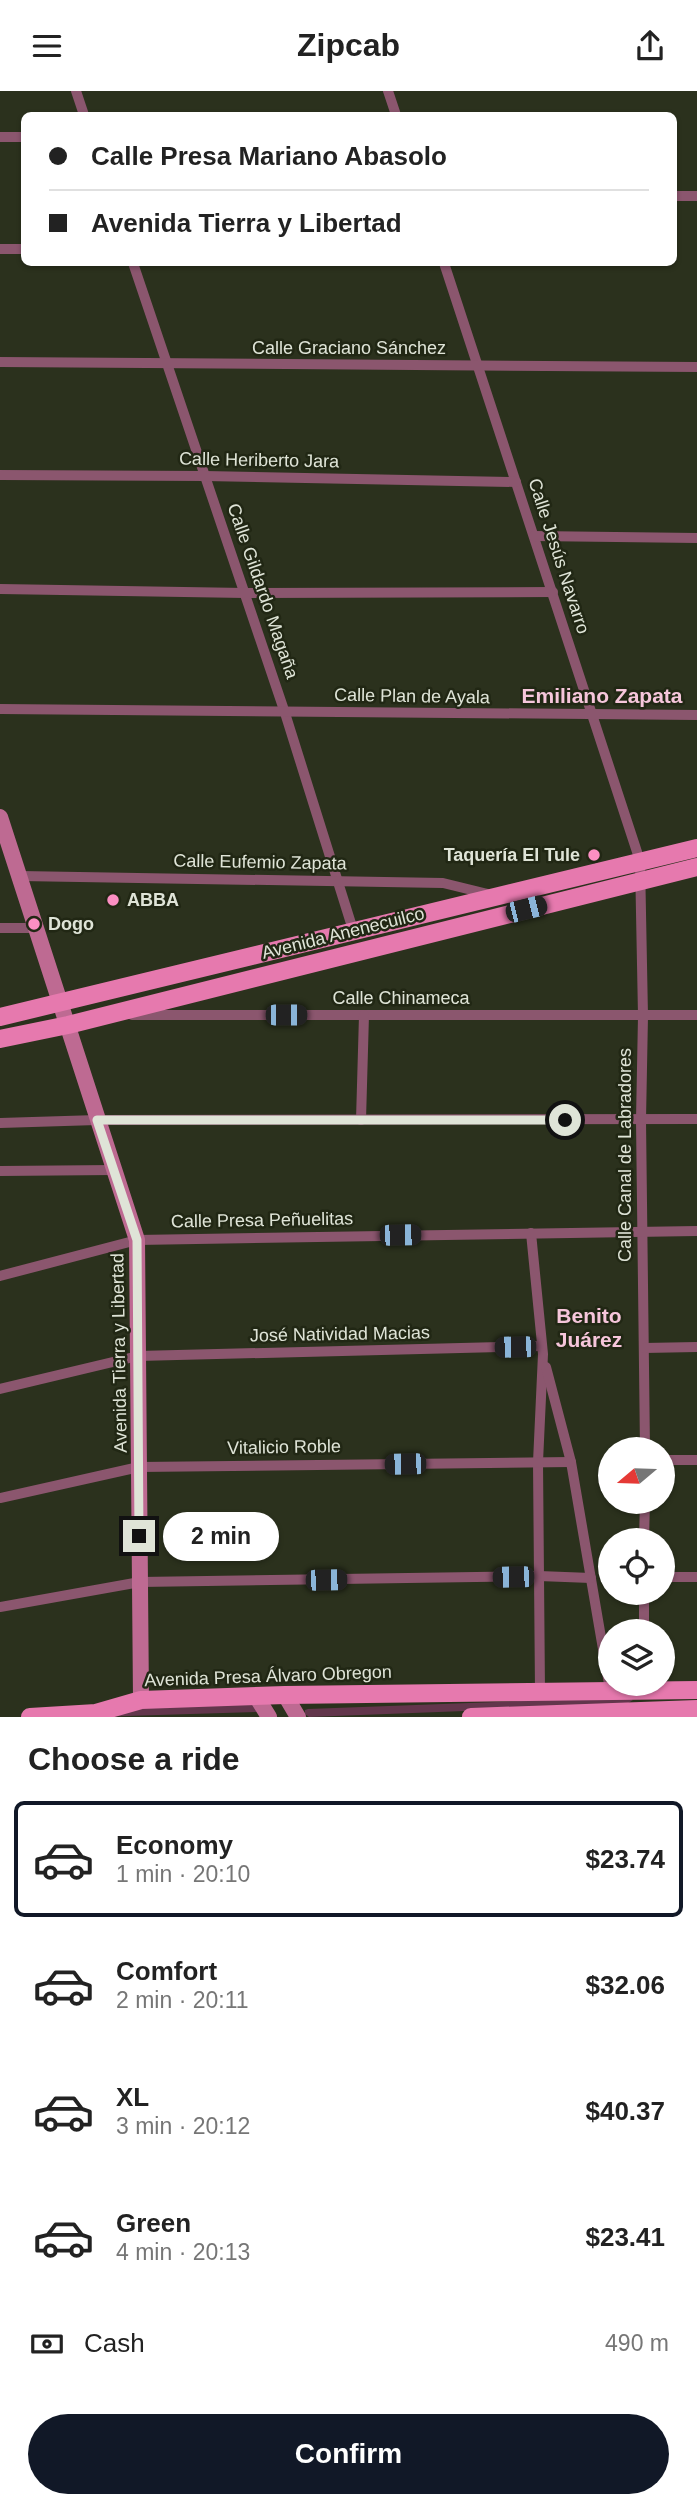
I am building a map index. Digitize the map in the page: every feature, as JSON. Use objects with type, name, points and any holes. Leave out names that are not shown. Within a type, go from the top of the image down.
[{"type":"main road","name":"Avenida Anenecuilco","points":[[0,1017],[697,848]]},
{"type":"main road","name":"Avenida Anenecuilco","points":[[0,1039],[68,1025],[697,867]]},
{"type":"main road","name":"Avenida Presa Álvaro Obregon","points":[[675,1689],[697,1690]]},
{"type":"main road","name":"Avenida Presa Álvaro Obregon","points":[[30,1717],[96,1713],[141,1700],[598,1690]]},
{"type":"main road","points":[[471,1717],[697,1709]]},
{"type":"street","points":[[76,91],[83,112]]},
{"type":"street","points":[[388,91],[395,112]]},
{"type":"street","points":[[0,137],[21,137]]},
{"type":"street","points":[[677,196],[697,197]]},
{"type":"street","points":[[0,249],[21,249]]},
{"type":"street","name":"Calle Gildardo Magaña","points":[[135,266],[285,713],[355,933]]},
{"type":"street","name":"Calle Jesús Navarro","points":[[445,266],[640,861]]},
{"type":"street","name":"Calle Graciano Sánchez","points":[[0,362],[697,367]]},
{"type":"street","name":"Calle Heriberto Jara","points":[[0,475],[516,482]]},
{"type":"street","points":[[534,536],[697,538]]},
{"type":"street","points":[[0,589],[245,593],[553,592]]},
{"type":"street","name":"Calle Plan de Ayala","points":[[0,709],[697,715]]},
{"type":"street","name":"Avenida Tierra y Libertad","points":[[0,817],[137,1240],[141,1700]]},
{"type":"street","name":"Calle Canal de Labradores","points":[[640,861],[645,1437]]},
{"type":"street","name":"Calle Eufemio Zapata","points":[[20,876],[443,883],[499,896]]},
{"type":"street","points":[[0,928],[38,928]]},
{"type":"street","name":"Calle Chinameca","points":[[105,1015],[697,1015]]},
{"type":"street","points":[[361,1120],[364,1015]]},
{"type":"street","points":[[0,1123],[97,1120],[697,1119]]},
{"type":"street","points":[[0,1171],[114,1170]]},
{"type":"street","name":"Calle Presa Peñuelitas","points":[[0,1276],[137,1240],[697,1231]]},
{"type":"street","points":[[531,1233],[543,1350],[571,1462],[598,1619]]},
{"type":"street","points":[[644,1348],[697,1347]]},
{"type":"street","points":[[540,1691],[538,1462],[543,1350]]},
{"type":"street","name":"José Natividad Macias","points":[[0,1389],[138,1356],[543,1350]]},
{"type":"street","points":[[676,1461],[697,1460]]},
{"type":"street","name":"Vitalicio Roble","points":[[0,1498],[139,1467],[571,1462]]},
{"type":"street","points":[[0,1607],[140,1583],[539,1576],[591,1578]]},
{"type":"street","points":[[675,1577],[697,1577]]},
{"type":"street","points":[[285,1695],[298,1717]]},
{"type":"street","points":[[256,1696],[269,1717]]},
{"type":"street","points":[[644,1696],[645,1710]]},
{"type":"shaded area","points":[[628,1697],[633,1700],[625,1705],[309,1717],[305,1714],[308,1709]]},
{"type":"shaded area","points":[[251,1703],[258,1708],[256,1712],[94,1717],[129,1709]]},
{"type":"place","name":"Taquería El Tule","points":[[594,855]]},
{"type":"place","name":"ABBA","points":[[113,900]]},
{"type":"place","name":"Dogo","points":[[34,924]]},
{"type":"district","name":"Emiliano Zapata","points":[[602,695]]},
{"type":"district","name":"Benito Juárez","points":[[589,1327]]},
{"type":"route","points":[[139,1536],[137,1240],[97,1120],[565,1120]]}]
